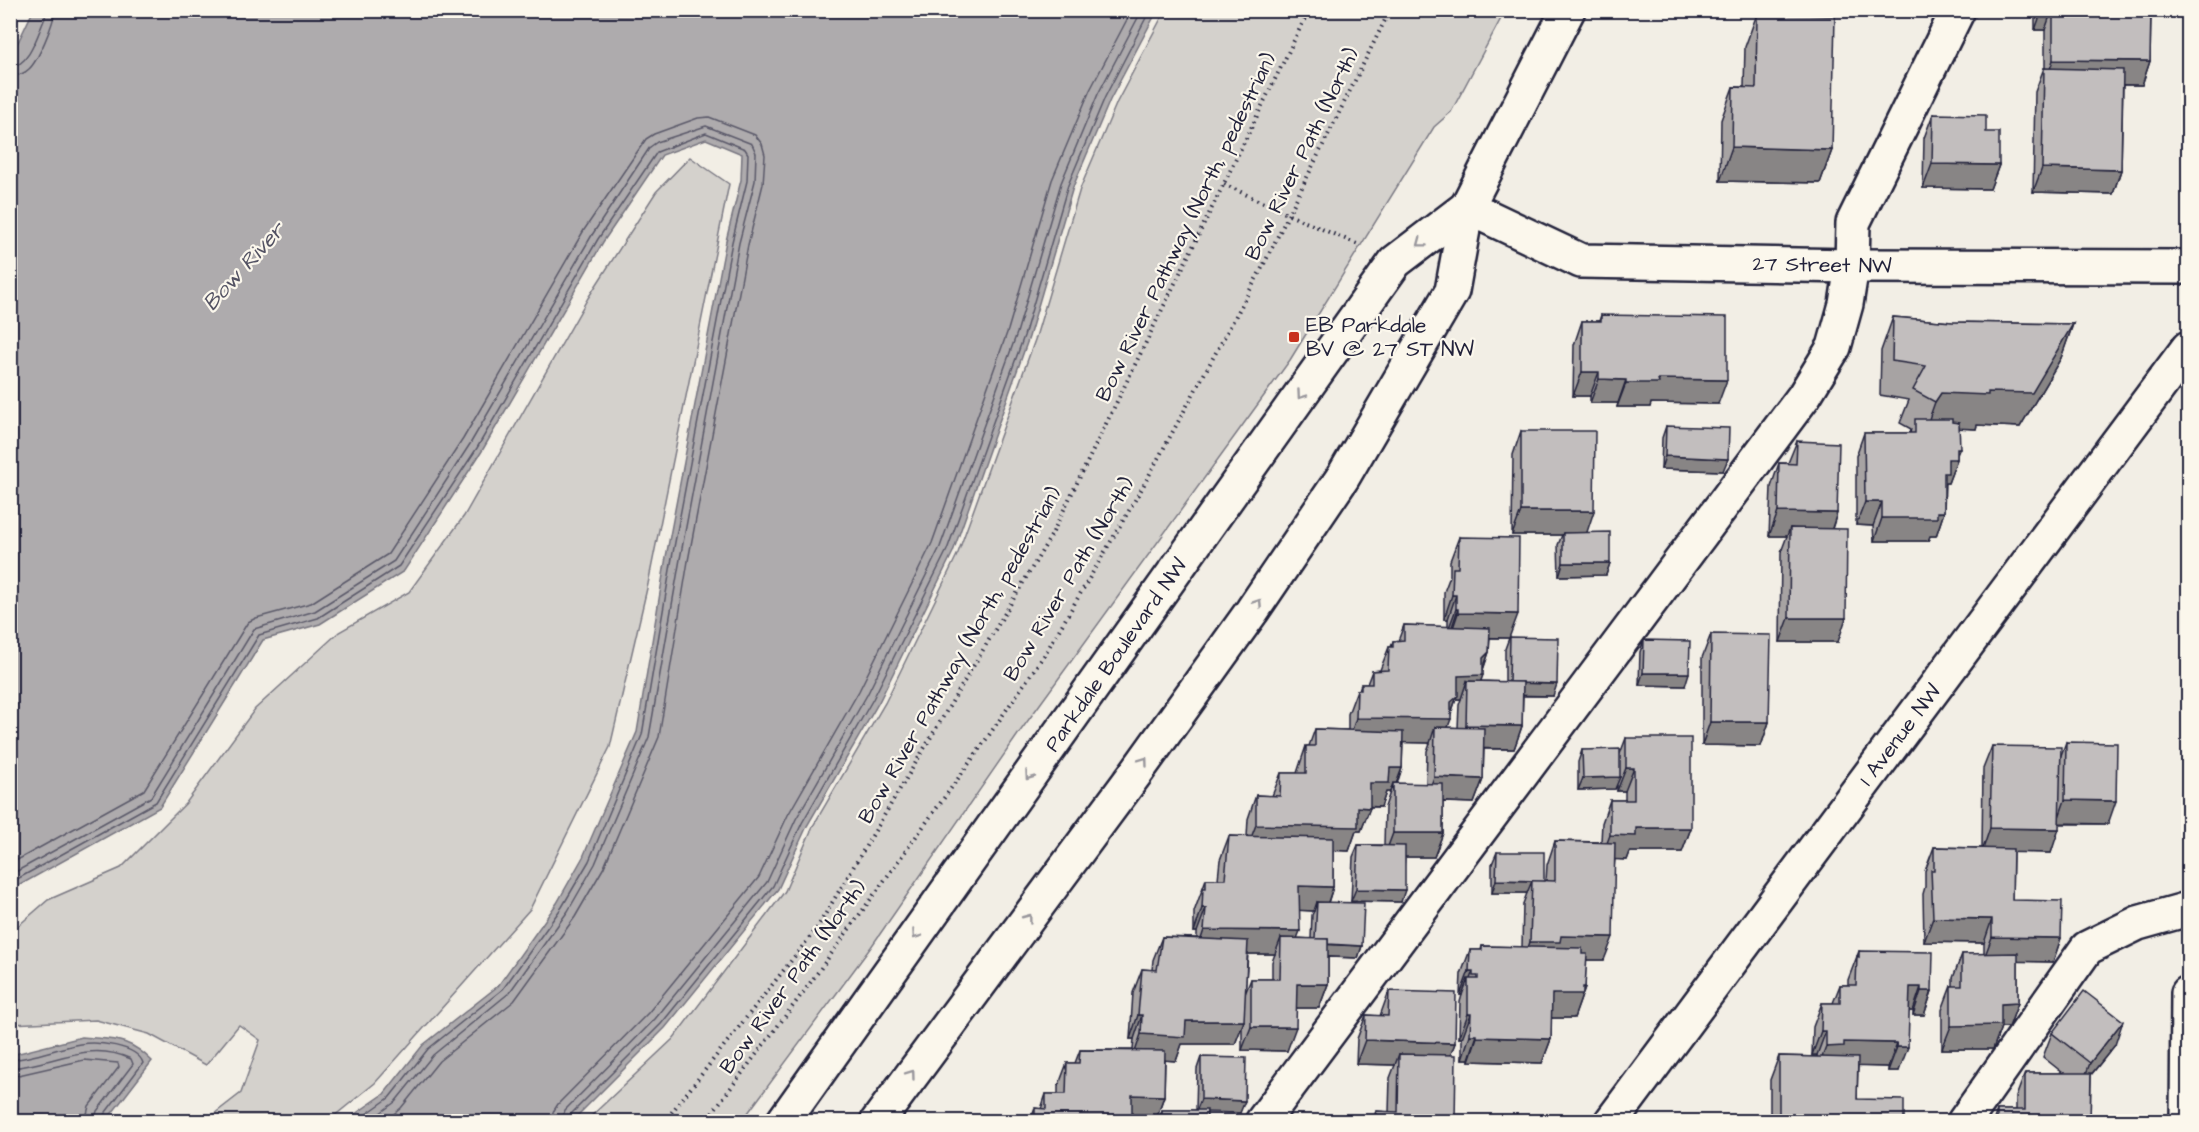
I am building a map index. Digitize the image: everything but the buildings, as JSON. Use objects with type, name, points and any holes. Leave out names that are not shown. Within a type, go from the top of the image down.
[{"type":"main road","name":"Parkdale Boulevard NW","points":[[877,1122],[1135,774],[1252,611],[1343,477],[1452,291],[1467,207],[1568,10]]},
{"type":"main road","points":[[1262,1122],[1804,396],[1834,347],[1846,304],[1852,266],[1853,222],[1958,10]]},
{"type":"main road","name":"Parkdale Boulevard NW","points":[[783,1122],[1395,262],[1467,207]]},
{"type":"main road","name":"27 Street NW","points":[[1467,207],[1581,261],[1852,266],[2188,267]]},
{"type":"main road","name":"1 Avenue NW","points":[[1611,1122],[2188,348]]},
{"type":"main road","points":[[1964,1122],[2087,948],[2138,923],[2188,909]]},
{"type":"main road","points":[[2187,1122],[2188,993]]},
{"type":"path","name":"Bow River Pathway (North, pedestrian)","points":[[664,1122],[817,928],[1051,536],[1309,10]]},
{"type":"path","name":"Bow River Path (North)","points":[[705,1122],[805,990],[978,751],[1045,654],[1141,490],[1262,268],[1390,10]]},
{"type":"path","points":[[1224,184],[1288,215],[1363,247]]},
{"type":"shaded area","points":[[1165,11],[1505,11],[1451,112],[1434,127],[1290,360],[1019,733],[871,947],[742,1121],[586,1121],[673,1039],[785,891],[813,826],[885,703],[958,553],[1036,337],[1080,189],[1117,102]]},
{"type":"shaded area","points":[[690,157],[729,184],[648,584],[610,747],[530,909],[375,1083],[328,1121],[205,1121],[241,1093],[260,1040],[239,1025],[206,1065],[149,1034],[96,1020],[11,1024],[11,932],[48,900],[121,868],[186,803],[255,709],[339,632],[409,592],[464,516],[588,298],[656,192]]},
{"type":"water","name":"Bow River","points":[[33,11],[1157,11],[1110,100],[1073,187],[1029,337],[953,552],[879,702],[807,826],[778,889],[665,1028],[572,1121],[345,1121],[384,1094],[423,1045],[498,986],[557,903],[583,857],[637,732],[666,557],[726,241],[741,180],[742,154],[706,139],[662,155],[603,242],[482,451],[404,571],[320,624],[263,640],[160,807],[11,890],[10,59]]},
{"type":"water","points":[[82,1037],[120,1041],[143,1053],[152,1061],[106,1121],[11,1121],[11,1055]]},
{"type":"place","name":"EB Parkdale BV @ 27 ST NW","points":[[1294,337]]}]
